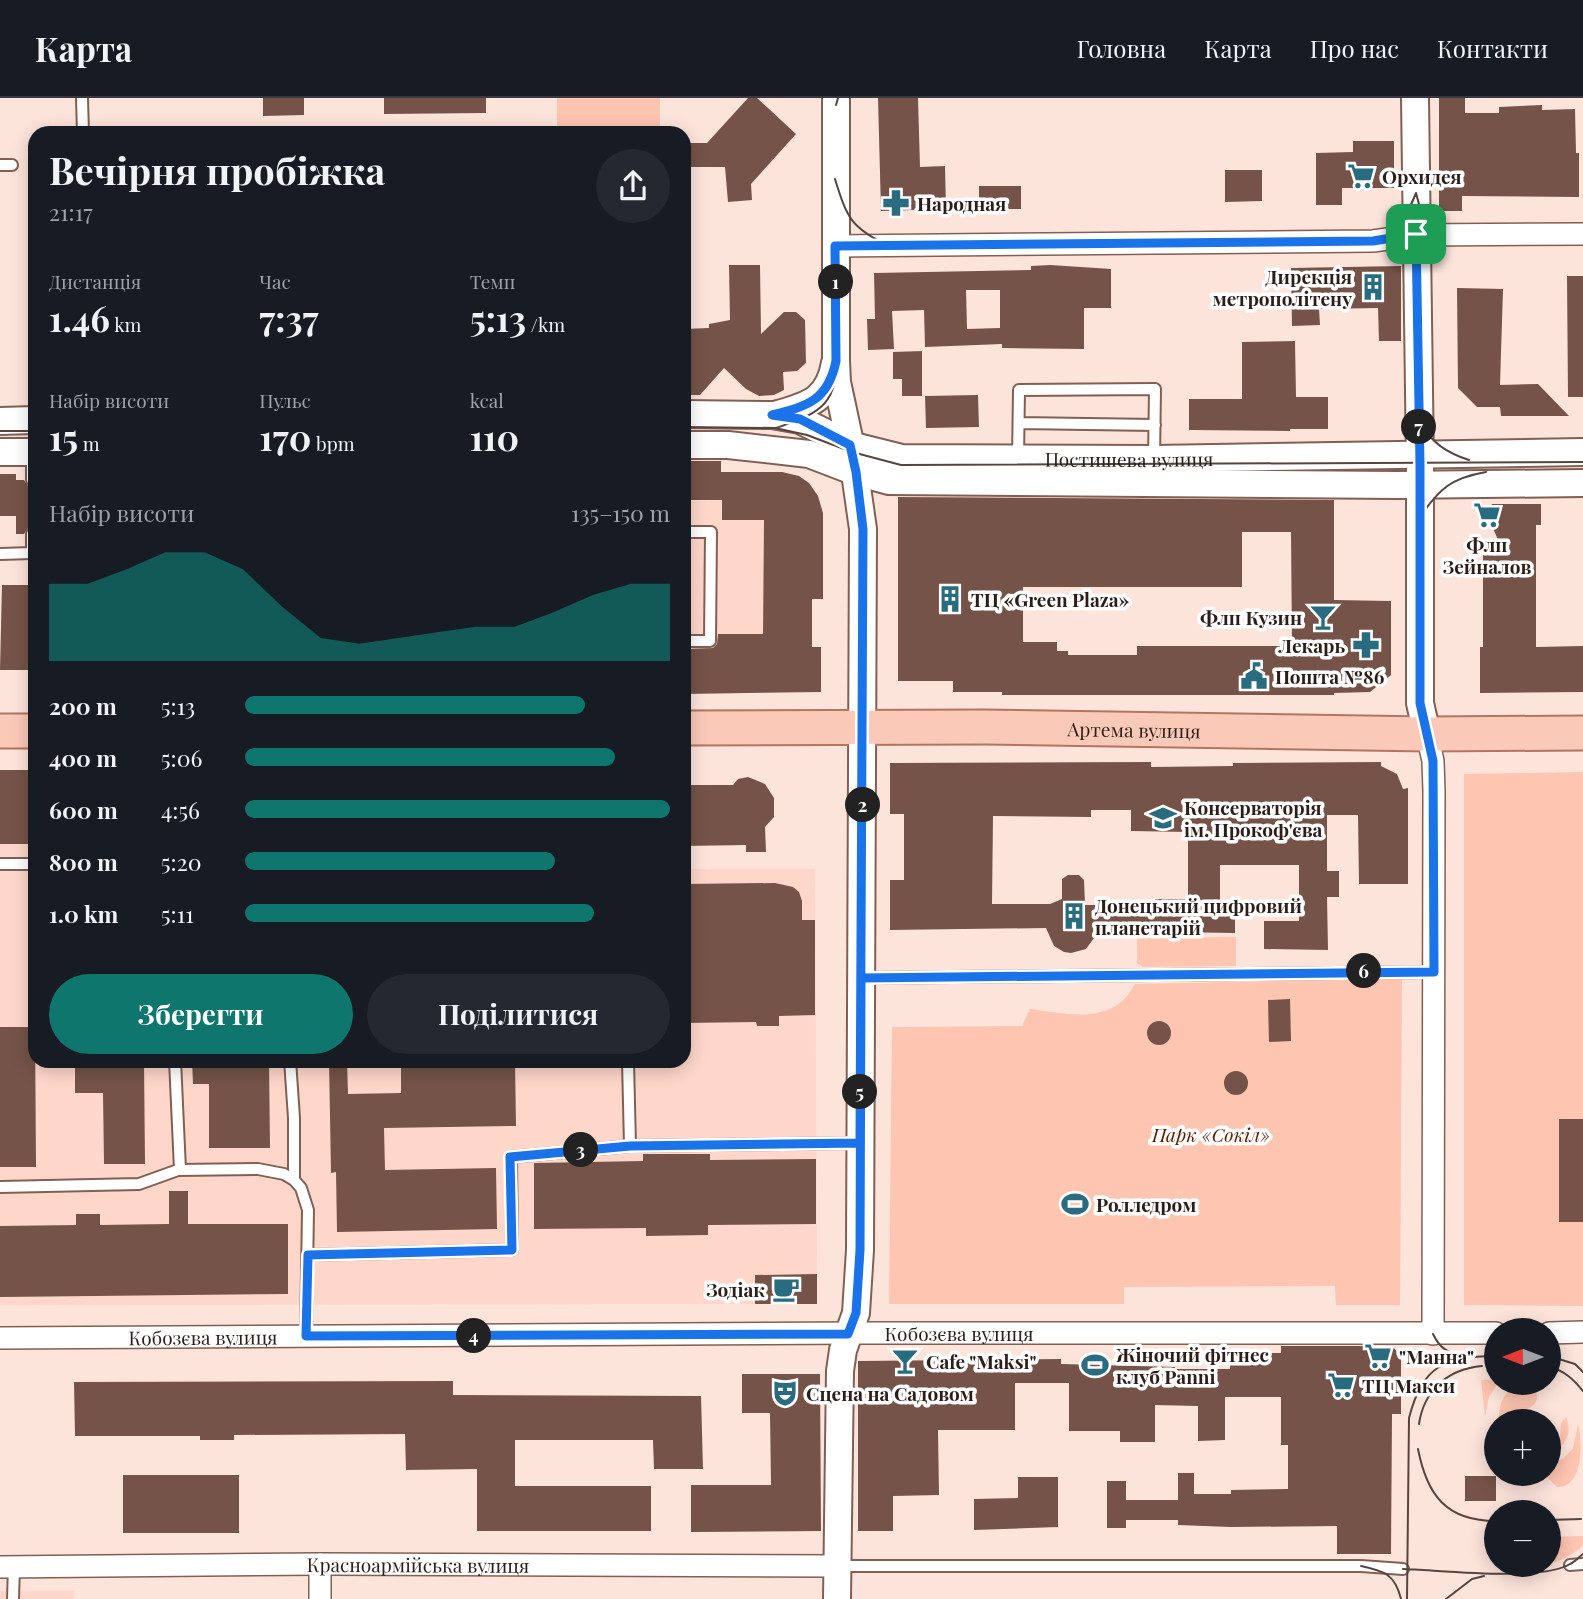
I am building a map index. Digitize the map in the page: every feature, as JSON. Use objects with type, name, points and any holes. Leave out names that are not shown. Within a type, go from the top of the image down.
[{"type":"main road","name":"Артема вулиця","points":[[691,728],[1583,733]]},
{"type":"main road","points":[[0,731],[28,731]]},
{"type":"street","points":[[1415,98],[1420,703],[1433,761],[1434,790],[1433,1334]]},
{"type":"street","points":[[836,101],[837,382],[856,472],[863,529],[858,1293],[856,1313],[848,1334],[840,1371],[838,1599]]},
{"type":"street","points":[[835,246],[1373,241],[1416,234],[1583,234]]},
{"type":"street","points":[[772,415],[808,405],[828,387],[836,361]]},
{"type":"street","name":"Постишева вулиця","points":[[691,414],[772,415],[800,419],[850,445],[902,458],[1154,459],[1420,470],[1583,483]]},
{"type":"street","points":[[0,421],[28,420]]},
{"type":"street","name":"Постишева вулиця","points":[[691,446],[728,445],[809,454],[889,481],[1420,470],[1583,452]]},
{"type":"street","points":[[0,452],[28,452]]},
{"type":"street","points":[[1561,1333],[1583,1332]]},
{"type":"street","name":"Кобозєва вулиця","points":[[0,1338],[1484,1333]]},
{"type":"street","points":[[320,1564],[320,1599]]},
{"type":"street","name":"Красноармійська вулиця","points":[[7,1566],[838,1566]]},
{"type":"lane","points":[[82,98],[83,126]]},
{"type":"lane","points":[[1018,459],[1019,390],[1155,389],[1154,459]]},
{"type":"lane","points":[[1019,423],[1154,425]]},
{"type":"lane","points":[[691,532],[711,532],[710,641],[691,641]]},
{"type":"lane","points":[[0,554],[28,553]]},
{"type":"lane","points":[[0,864],[28,864]]},
{"type":"lane","points":[[861,978],[1434,972]]},
{"type":"lane","points":[[175,1068],[180,1170]]},
{"type":"lane","points":[[290,1068],[294,1118],[294,1180],[305,1198],[308,1210],[306,1336]]},
{"type":"lane","points":[[628,1068],[630,1146]]},
{"type":"lane","points":[[308,1255],[512,1250],[510,1157],[630,1146],[860,1143]]},
{"type":"lane","points":[[0,1187],[139,1184],[154,1180],[169,1171],[180,1170],[258,1169],[272,1171],[294,1180]]},
{"type":"lane","points":[[1570,1565],[1583,1564]]},
{"type":"lane","points":[[7,1566],[13,1599]]},
{"type":"lane","points":[[838,1566],[1361,1566],[1403,1569]]},
{"type":"shaded area","points":[[721,500],[723,520],[775,520],[764,541],[763,647],[691,646],[691,501]]},
{"type":"shaded area","points":[[0,770],[28,770],[28,1068],[691,1068],[691,869],[815,869],[817,1274],[755,1275],[755,1304],[0,1305]]},
{"type":"shaded area","points":[[0,1591],[74,1591],[74,1599],[0,1599]]},
{"type":"green space","points":[[557,98],[660,98],[660,126],[557,126]]},
{"type":"green space","points":[[1583,772],[1583,1306],[1464,1305],[1464,774]]},
{"type":"green space","points":[[1236,937],[1236,966],[1143,967],[1137,963],[1137,938]]},
{"type":"green space","name":"Парк «Сокіл»","points":[[1402,978],[1400,1305],[1336,1305],[1335,1286],[1124,1287],[1124,1304],[889,1304],[892,1027],[1022,1026],[1030,1009],[1075,1014],[1102,1012],[1126,997],[1135,984]]},
{"type":"green space","points":[[1481,1380],[1484,1380],[1484,1395],[1490,1395],[1487,1409],[1484,1409]]},
{"type":"green space","points":[[1506,1395],[1537,1395],[1535,1403],[1526,1409],[1500,1409]]},
{"type":"green space","points":[[1566,1417],[1569,1429],[1561,1446],[1561,1423]]},
{"type":"green space","points":[[1578,1425],[1580,1453],[1576,1473],[1566,1485],[1557,1487],[1561,1486],[1561,1459],[1573,1448]]},
{"type":"green space","points":[[1583,1536],[1583,1546],[1561,1559],[1561,1537]]},
{"type":"building","points":[[263,98],[304,98],[304,115],[263,116]]},
{"type":"building","points":[[384,98],[486,98],[486,113],[384,114]]},
{"type":"building","points":[[748,98],[757,98],[796,134],[751,184],[752,200],[728,202],[725,167],[691,167],[691,143],[707,143]]},
{"type":"building","points":[[878,98],[918,98],[920,167],[945,166],[946,209],[881,211]]},
{"type":"building","points":[[1439,98],[1465,98],[1465,113],[1499,113],[1499,107],[1542,105],[1542,110],[1575,109],[1579,197],[1462,196],[1462,211],[1439,211]]},
{"type":"building","points":[[1353,141],[1394,141],[1394,188],[1342,188],[1342,205],[1316,205],[1316,153],[1353,152]]},
{"type":"building","points":[[1225,170],[1262,170],[1262,201],[1225,202]]},
{"type":"building","points":[[979,186],[1021,186],[1021,209],[979,209]]},
{"type":"building","points":[[729,265],[760,265],[761,334],[784,312],[796,312],[805,320],[806,363],[797,371],[783,372],[784,390],[774,395],[759,396],[746,389],[724,368],[700,395],[691,395],[691,329],[709,328],[709,324],[730,320]]},
{"type":"building","points":[[1031,266],[1111,269],[1111,308],[1084,308],[1084,349],[1002,348],[1002,344],[925,347],[924,310],[892,311],[894,349],[868,350],[867,319],[875,319],[874,273],[1031,270]],"holes":[[[966,290],[1000,290],[1000,328],[967,329]]]},
{"type":"building","points":[[1401,266],[1401,341],[1379,341],[1378,308],[1319,309],[1320,325],[1292,326],[1291,268]]},
{"type":"building","points":[[1567,276],[1583,276],[1583,397],[1568,397]]},
{"type":"building","points":[[1457,288],[1503,289],[1500,385],[1538,384],[1569,416],[1501,416],[1500,407],[1477,407],[1458,388]]},
{"type":"building","points":[[1295,341],[1296,397],[1328,397],[1328,429],[1189,430],[1189,399],[1242,399],[1242,342]]},
{"type":"building","points":[[922,351],[922,396],[902,396],[902,379],[893,379],[893,352]]},
{"type":"building","points":[[978,395],[979,427],[926,428],[925,396]]},
{"type":"building","points":[[691,461],[721,461],[721,472],[782,472],[799,476],[809,483],[818,496],[823,513],[823,599],[812,599],[812,647],[821,647],[821,692],[691,694],[691,649],[713,648],[717,644],[718,634],[763,634],[764,520],[722,520],[722,500],[691,500]]},
{"type":"building","points":[[0,474],[16,474],[16,480],[24,480],[28,486],[28,528],[24,534],[16,534],[16,516],[0,516]]},
{"type":"building","points":[[898,497],[1334,500],[1334,600],[1391,601],[1391,675],[1370,692],[1334,695],[1002,695],[1002,692],[953,692],[953,681],[898,681]],"holes":[[[1242,532],[1291,532],[1292,646],[1137,646],[1137,655],[1068,655],[1068,651],[1057,651],[1057,642],[1023,642],[1023,587],[1242,587]]]},
{"type":"building","points":[[1492,504],[1541,504],[1541,525],[1536,525],[1536,647],[1583,646],[1583,692],[1480,693],[1483,553],[1504,553],[1487,515]]},
{"type":"building","points":[[2,585],[28,585],[28,670],[0,670]]},
{"type":"building","points":[[1151,762],[1151,767],[1233,766],[1233,763],[1381,762],[1381,766],[1397,774],[1403,789],[1408,788],[1408,884],[1359,884],[1358,815],[1327,815],[1327,871],[1339,871],[1339,897],[1327,897],[1328,950],[1264,949],[1264,921],[1299,921],[1299,865],[1220,865],[1220,900],[1235,900],[1235,933],[1099,931],[1086,949],[1071,953],[1054,946],[1046,928],[890,930],[890,880],[904,880],[904,814],[890,814],[890,763]],"holes":[[[1091,810],[1131,810],[1131,831],[1188,832],[1188,899],[1155,899],[1155,905],[1085,905],[1084,880],[1079,875],[1068,875],[1062,879],[1062,899],[1050,904],[992,904],[993,816],[1091,817]]]},
{"type":"building","points":[[0,770],[28,770],[28,844],[0,844]]},
{"type":"building","points":[[748,777],[765,784],[774,798],[774,817],[765,827],[766,852],[746,852],[746,845],[691,846],[691,785],[733,785],[738,779]]},
{"type":"building","points":[[775,883],[793,887],[799,892],[802,920],[815,920],[815,1015],[779,1016],[779,1026],[757,1026],[756,1022],[691,1023],[691,884]]},
{"type":"building","points":[[1290,999],[1291,1041],[1269,1042],[1268,1000]]},
{"type":"building","points":[[1159,1021],[1170,1028],[1171,1033],[1164,1044],[1159,1045],[1148,1038],[1147,1033],[1154,1022]]},
{"type":"building","points":[[0,1027],[28,1027],[28,1068],[35,1068],[36,1167],[0,1167]]},
{"type":"building","points":[[75,1068],[144,1068],[145,1164],[104,1164],[103,1093],[75,1093]]},
{"type":"building","points":[[192,1068],[269,1068],[270,1148],[209,1148],[209,1084],[193,1084]]},
{"type":"building","points":[[329,1068],[347,1068],[348,1094],[401,1093],[401,1068],[515,1068],[516,1126],[384,1128],[385,1170],[496,1168],[497,1229],[337,1232],[336,1172],[331,1173]]},
{"type":"building","points":[[1236,1071],[1247,1078],[1248,1083],[1241,1094],[1236,1095],[1225,1088],[1224,1083],[1231,1072]]},
{"type":"building","points":[[1559,1119],[1583,1119],[1583,1222],[1559,1222]]},
{"type":"building","points":[[643,1154],[710,1154],[710,1160],[816,1159],[816,1224],[708,1225],[708,1235],[646,1236],[646,1228],[534,1229],[534,1163],[643,1161]]},
{"type":"building","points":[[169,1191],[188,1191],[188,1224],[288,1224],[288,1294],[0,1297],[0,1226],[76,1225],[76,1214],[100,1214],[100,1225],[169,1224]]},
{"type":"building","name":"Зодіак","points":[[817,1274],[817,1304],[755,1304],[755,1275]]},
{"type":"building","points":[[1281,1346],[1392,1346],[1401,1356],[1401,1414],[1392,1414],[1391,1554],[1337,1554],[1337,1526],[1231,1527],[1178,1525],[1178,1520],[1126,1520],[1126,1528],[1107,1528],[1107,1481],[1126,1481],[1126,1500],[1178,1500],[1178,1473],[1194,1473],[1194,1494],[1288,1489],[1288,1445],[1281,1445],[1281,1397],[1225,1397],[1225,1440],[1198,1441],[1198,1406],[1155,1405],[1155,1442],[1120,1442],[1120,1431],[1069,1431],[1069,1383],[1015,1383],[1015,1430],[938,1430],[939,1495],[893,1496],[893,1531],[858,1531],[858,1361],[1061,1359],[1061,1364],[1230,1369],[1230,1353],[1281,1353]]},
{"type":"building","points":[[742,1374],[820,1374],[821,1531],[691,1532],[691,1485],[771,1485],[770,1413],[742,1413]]},
{"type":"building","points":[[453,1381],[453,1395],[701,1396],[703,1469],[654,1469],[653,1440],[515,1440],[515,1486],[651,1486],[651,1531],[477,1531],[477,1469],[406,1470],[405,1434],[234,1435],[234,1440],[200,1440],[200,1436],[75,1436],[74,1382]]},
{"type":"building","points":[[123,1475],[239,1475],[239,1533],[123,1533]]},
{"type":"building","points":[[1465,1476],[1484,1476],[1484,1486],[1496,1486],[1496,1500],[1465,1501]]},
{"type":"building","points":[[1018,1477],[1058,1477],[1058,1527],[974,1530],[974,1499],[1018,1498]]},
{"type":"tram line","points":[[836,105],[838,98]]},
{"type":"tram line","points":[[835,179],[852,220],[866,233],[889,246]]},
{"type":"tram line","points":[[1416,193],[1420,208],[1424,427],[1432,439],[1443,448],[1469,460]]},
{"type":"tram line","points":[[1373,241],[1401,223],[1416,193]]},
{"type":"tram line","points":[[776,428],[802,419],[821,407],[833,389],[836,361]]},
{"type":"tram line","points":[[691,427],[775,428],[807,435],[852,452],[901,465],[1583,462]]},
{"type":"tram line","points":[[0,431],[28,431]]},
{"type":"tram line","points":[[1420,517],[1447,486],[1486,472]]},
{"type":"tram line","points":[[1433,1334],[1446,1350],[1466,1356]]},
{"type":"tram line","points":[[1407,1599],[1409,1418],[1421,1386],[1429,1375],[1449,1362],[1484,1357]]},
{"type":"tram line","points":[[1561,1360],[1575,1364],[1583,1372]]},
{"type":"tram line","points":[[1419,1424],[1426,1401],[1440,1383],[1459,1372],[1482,1366]]},
{"type":"tram line","points":[[1561,1371],[1583,1391]]},
{"type":"tram line","points":[[1418,1449],[1427,1480],[1442,1502],[1464,1516],[1484,1520]]},
{"type":"tram line","points":[[1561,1520],[1581,1519]]},
{"type":"tram line","points":[[1403,1569],[1489,1574],[1536,1573],[1570,1564],[1583,1554]]},
{"type":"tram line","points":[[1361,1566],[1376,1570],[1392,1579],[1401,1599]]},
{"type":"tram line","points":[[1446,1599],[1472,1579],[1484,1576]]},
{"type":"place","name":"Орхидея","points":[[1361,176]]},
{"type":"place","name":"Народная","points":[[896,203]]},
{"type":"place","name":"Дирекція метрополітену","points":[[1373,287]]},
{"type":"place","name":"Флп Зейналов","points":[[1487,515]]},
{"type":"place","name":"ТЦ «Green Plaza»","points":[[950,599]]},
{"type":"place","name":"Флп Кузин","points":[[1323,617]]},
{"type":"place","name":"Лекарь","points":[[1366,645]]},
{"type":"place","name":"Пошта №86","points":[[1254,676]]},
{"type":"place","name":"Консерваторія ім. Прокоф'єва","points":[[1163,818]]},
{"type":"place","name":"Донецький цифровий планетарій","points":[[1074,916]]},
{"type":"place","name":"Ролледром","points":[[1075,1204]]},
{"type":"place","name":"Зодіак","points":[[786,1289]]},
{"type":"place","name":"\"Манна\"","points":[[1378,1356]]},
{"type":"place","name":"Cafe \"Maksi\"","points":[[905,1361]]},
{"type":"place","name":"Жіночий фітнес клуб Panni","points":[[1095,1365]]},
{"type":"place","name":"ТЦ Макси","points":[[1341,1385]]},
{"type":"place","name":"Сцена на Садовом","points":[[785,1393]]},
{"type":"route","points":[[1416,234],[1420,703],[1433,761],[1434,972],[861,978],[860,1250],[856,1313],[848,1334],[306,1336],[308,1255],[512,1250],[510,1157],[630,1146],[860,1143],[862,519],[850,445],[800,419],[772,415],[808,405],[828,387],[832,379],[836,361],[835,246],[1373,241],[1416,234]]}]
